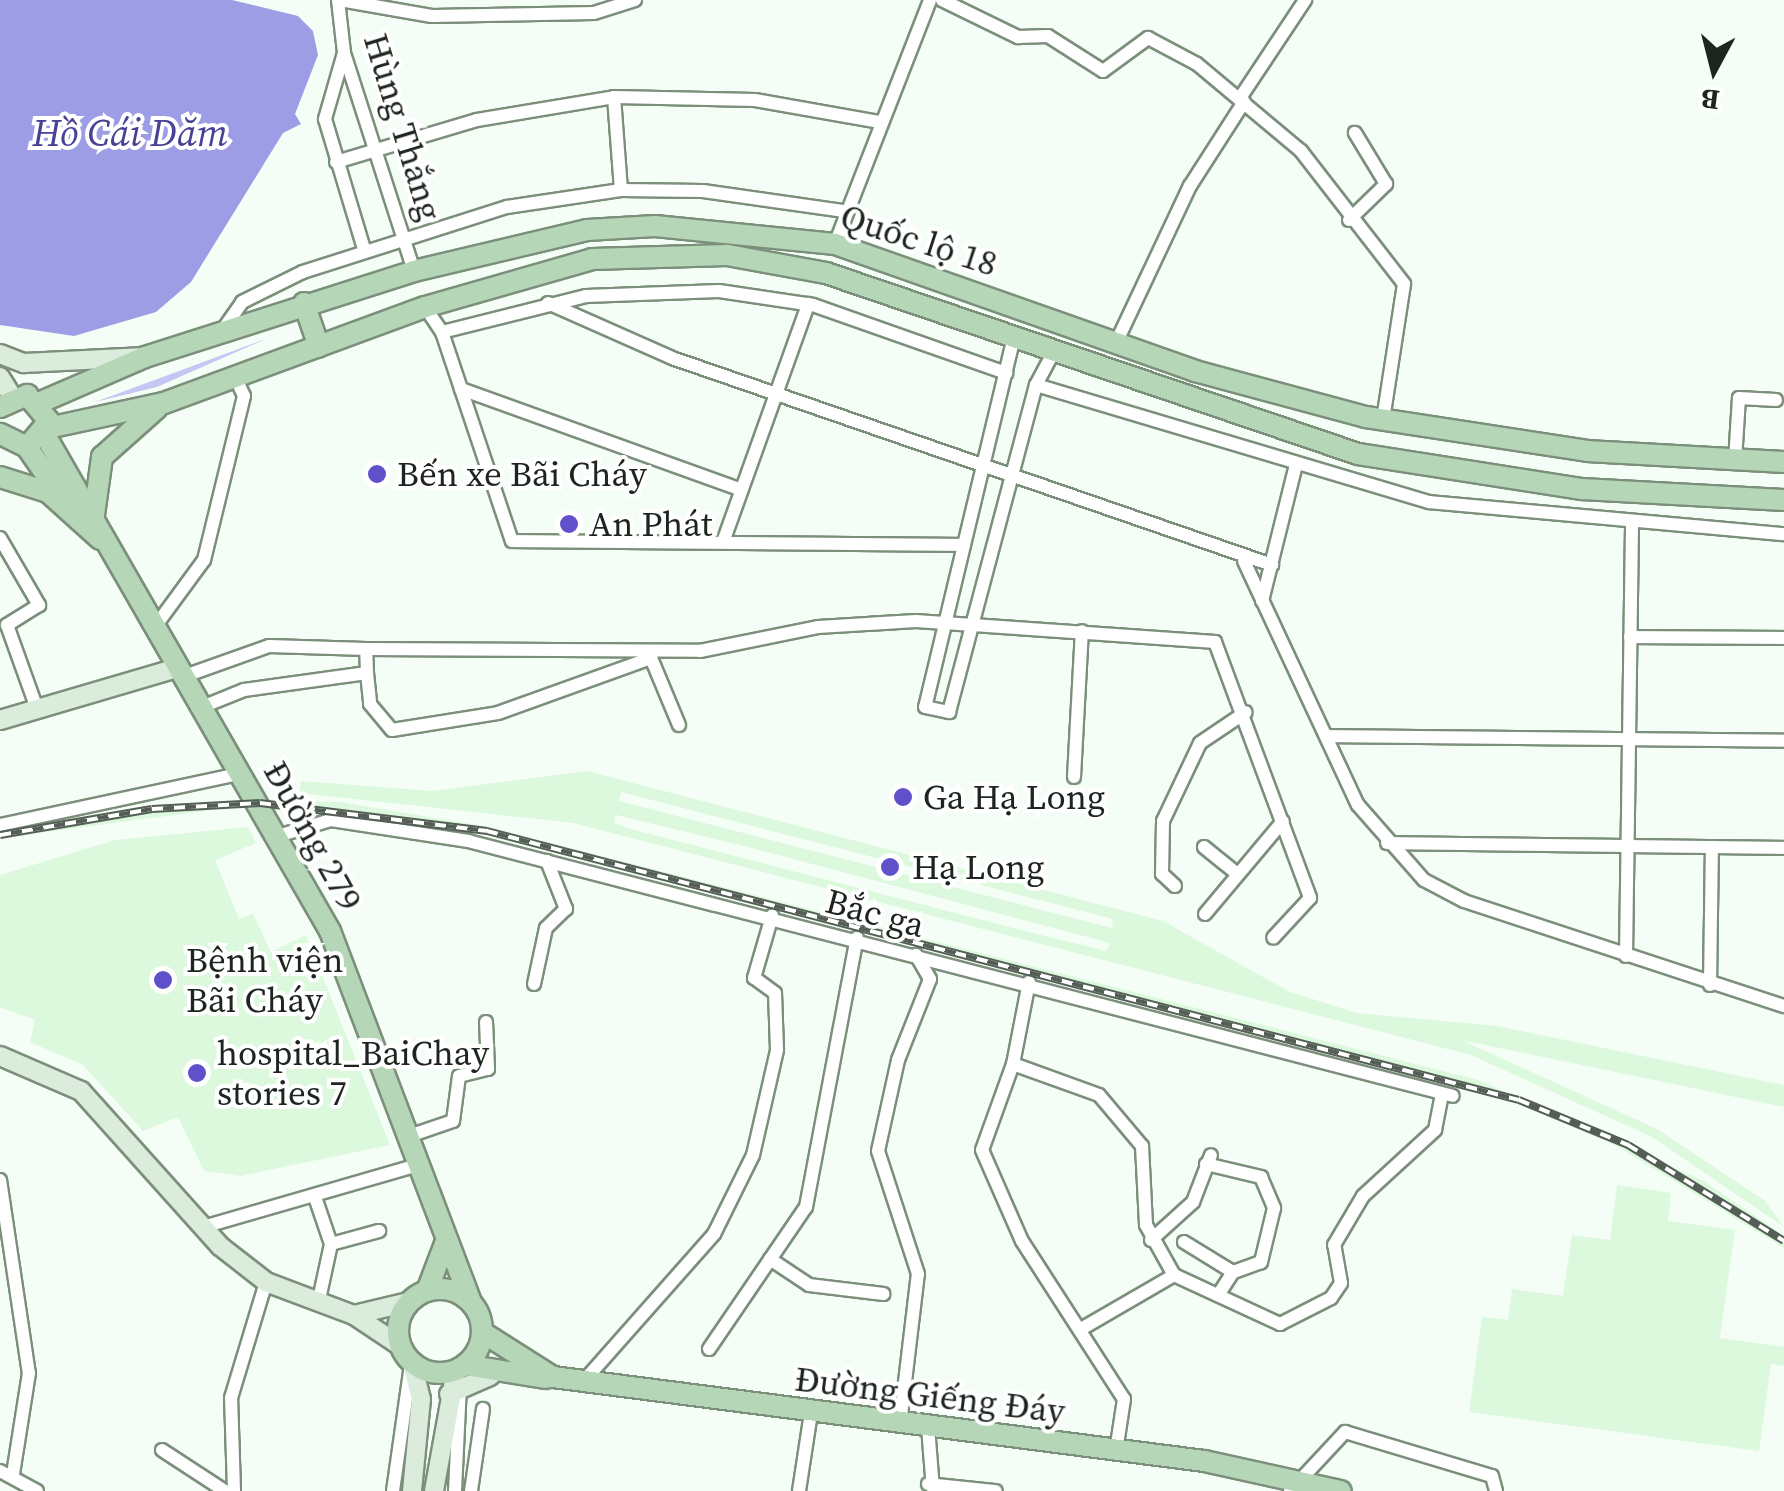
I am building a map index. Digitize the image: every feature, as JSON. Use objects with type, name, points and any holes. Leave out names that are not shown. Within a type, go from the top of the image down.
[{"type":"main road","name":"Quốc lộ 18","points":[[42,402],[145,357],[304,303],[414,272],[587,230],[727,229],[835,244],[1116,343],[1383,420],[1587,452],[1784,462]]},
{"type":"main road","name":"Quốc lộ 18","points":[[10,444],[164,402],[425,307],[592,259],[727,255],[826,273],[1014,341],[1358,454],[1582,489],[1784,500]]},
{"type":"main road","points":[[304,303],[319,347]]},
{"type":"main road","points":[[1053,353],[1064,324]]},
{"type":"main road","points":[[0,354],[24,363],[145,357]]},
{"type":"main road","points":[[0,378],[4,400],[42,402],[47,431],[85,518]]},
{"type":"main road","points":[[85,518],[102,457],[164,402]]},
{"type":"main road","points":[[10,444],[85,518]]},
{"type":"main road","points":[[0,477],[48,492],[85,518]]},
{"type":"main road","name":"Đường 279","points":[[85,518],[242,773],[330,931],[470,1302]]},
{"type":"main road","points":[[0,720],[179,672]]},
{"type":"main road","points":[[0,1056],[50,1071],[92,1101],[203,1227],[266,1282],[354,1315],[399,1345],[412,1363],[421,1399],[412,1491]]},
{"type":"main road","points":[[354,1315],[408,1302],[426,1290],[446,1241]]},
{"type":"main road","points":[[426,1290],[470,1302],[482,1332],[445,1398],[434,1491]]},
{"type":"main road","points":[[399,1345],[408,1302]]},
{"type":"main road","name":"Đường Giếng Đáy","points":[[482,1332],[553,1377]]},
{"type":"main road","points":[[412,1363],[460,1373]]},
{"type":"main road","name":"Đường Giếng Đáy","points":[[460,1373],[553,1377],[1116,1452],[1341,1491]]},
{"type":"street","points":[[339,0],[432,16],[594,13],[635,0]]},
{"type":"street","name":"Hùng Thắng","points":[[339,0],[344,53],[414,272]]},
{"type":"street","points":[[835,244],[843,211],[930,0]]},
{"type":"street","points":[[942,0],[968,6],[1018,37],[1048,36],[1104,71],[1148,38],[1242,100],[1301,151],[1349,220],[1406,290],[1383,420]]},
{"type":"street","points":[[1116,343],[1190,186],[1305,0]]},
{"type":"street","points":[[344,53],[325,120],[364,249]]},
{"type":"street","points":[[336,162],[376,149],[614,98],[755,100],[880,122]]},
{"type":"street","points":[[614,98],[620,190]]},
{"type":"street","points":[[1349,220],[1386,184],[1355,133]]},
{"type":"street","points":[[222,332],[242,302],[364,249],[507,206],[620,190],[722,192],[843,211]]},
{"type":"street","points":[[442,332],[548,303],[677,289],[808,304],[1006,373]]},
{"type":"street","points":[[548,303],[570,320],[1244,561],[1272,565]]},
{"type":"street","points":[[723,542],[808,304]]},
{"type":"street","points":[[425,307],[442,332],[512,540],[964,546]]},
{"type":"street","points":[[1014,341],[925,707],[949,712],[1036,385],[1053,353]]},
{"type":"street","points":[[154,628],[204,560],[244,396],[236,378]]},
{"type":"street","points":[[1036,385],[1295,469],[1429,502],[1632,524],[1784,534]]},
{"type":"street","points":[[461,390],[741,490]]},
{"type":"street","points":[[1735,460],[1739,398],[1776,400]]},
{"type":"street","points":[[1262,601],[1295,469]]},
{"type":"street","points":[[1626,956],[1632,524]]},
{"type":"street","points":[[0,538],[7,562],[39,606],[7,625],[37,709]]},
{"type":"street","points":[[1244,561],[1326,736],[1388,843],[1464,902],[1784,1006]]},
{"type":"street","points":[[179,672],[268,646],[649,655],[700,652],[818,626],[945,625],[1216,642],[1246,712],[1310,898],[1273,938]]},
{"type":"street","points":[[1074,777],[1082,631]]},
{"type":"street","points":[[1630,637],[1784,638]]},
{"type":"street","points":[[366,649],[370,704],[392,730],[498,713],[649,655]]},
{"type":"street","points":[[649,655],[679,725]]},
{"type":"street","points":[[202,707],[244,690],[366,673]]},
{"type":"street","points":[[1175,886],[1162,874],[1163,821],[1200,742],[1246,712]]},
{"type":"street","points":[[1326,736],[1784,741]]},
{"type":"street","points":[[0,825],[242,773]]},
{"type":"street","name":"Bắc ga","points":[[278,836],[331,820],[546,861],[1029,982],[1447,1096],[1435,1130],[1363,1196],[1334,1245],[1341,1283],[1331,1298],[1280,1324],[1218,1295]]},
{"type":"street","points":[[1205,914],[1234,871],[1260,858],[1283,821]]},
{"type":"street","points":[[1388,843],[1784,848]]},
{"type":"street","points":[[1204,847],[1234,871]]},
{"type":"street","points":[[1710,985],[1712,847]]},
{"type":"street","points":[[534,984],[546,928],[566,909],[546,861]]},
{"type":"street","points":[[583,1382],[714,1234],[753,1155],[777,1050],[775,994],[754,978],[772,916]]},
{"type":"street","points":[[709,1349],[806,1208],[857,938]]},
{"type":"street","points":[[900,1424],[918,1274],[878,1150],[898,1060],[930,979],[916,955]]},
{"type":"street","points":[[1029,982],[1013,1064],[982,1150],[1022,1241],[1124,1399],[1116,1452]]},
{"type":"street","points":[[409,1136],[453,1121],[458,1076],[488,1069],[486,1022]]},
{"type":"street","points":[[1013,1064],[1041,1080],[1077,1085],[1114,1109],[1142,1146],[1151,1240],[1174,1275],[1218,1295],[1233,1272],[1261,1262],[1275,1229],[1272,1193],[1261,1177],[1209,1160],[1193,1202],[1151,1240]]},
{"type":"street","points":[[203,1227],[418,1165]]},
{"type":"street","points":[[0,1180],[29,1373],[7,1473],[38,1491]]},
{"type":"street","points":[[314,1197],[331,1244],[318,1304]]},
{"type":"street","points":[[331,1244],[379,1231]]},
{"type":"street","points":[[1184,1242],[1233,1272]]},
{"type":"street","points":[[770,1258],[809,1286],[882,1294]]},
{"type":"street","points":[[1081,1329],[1174,1275]]},
{"type":"street","points":[[234,1491],[231,1398],[266,1282]]},
{"type":"street","points":[[393,1491],[412,1363]]},
{"type":"street","points":[[455,1491],[463,1410],[460,1373]]},
{"type":"street","points":[[463,1410],[490,1376]]},
{"type":"street","points":[[475,1490],[483,1409]]},
{"type":"street","points":[[799,1491],[811,1413]]},
{"type":"street","points":[[928,1427],[932,1487],[996,1491]]},
{"type":"street","points":[[1295,1483],[1345,1432],[1492,1476],[1496,1491]]},
{"type":"street","points":[[162,1450],[225,1491]]},
{"type":"shaded area","points":[[268,338],[157,387],[95,402]]},
{"type":"shaded area","points":[[587,771],[1163,921],[1290,992],[1357,1013],[1497,1026],[1784,1085],[1784,1107],[1461,1040],[1657,1129],[1765,1201],[1784,1227],[1652,1137],[1471,1055],[573,823],[300,793],[301,781],[432,791]],"holes":[[[621,792],[1113,919],[1112,928],[619,801]],[[616,815],[744,846],[1110,943],[1106,951],[627,828],[614,823]]]},
{"type":"shaded area","points":[[242,800],[340,802],[488,827],[1478,1080],[1704,1181],[1784,1236],[1784,1248],[1615,1145],[1512,1101],[487,835],[243,806],[0,838],[49,821]]},
{"type":"shaded area","name":"Bệnh viện Bãi Cháy","points":[[248,827],[256,843],[215,860],[239,919],[253,914],[271,952],[306,935],[390,1145],[240,1176],[204,1171],[178,1117],[143,1131],[83,1065],[30,1042],[35,1020],[0,1007],[0,875],[115,840]]},
{"type":"shaded area","points":[[1617,1185],[1671,1193],[1668,1221],[1735,1230],[1720,1338],[1784,1347],[1784,1366],[1771,1364],[1759,1451],[1469,1412],[1482,1317],[1508,1320],[1512,1289],[1563,1296],[1572,1235],[1610,1240]]},
{"type":"water","name":"Hồ Cái Dăm","points":[[0,0],[232,0],[298,16],[313,31],[318,55],[295,114],[301,124],[283,133],[191,282],[156,312],[74,336],[0,325]]},
{"type":"railway","points":[[0,835],[152,809],[260,803],[487,831],[1519,1100],[1628,1145],[1784,1241]]},
{"type":"place","name":"Bến xe Bãi Cháy","points":[[377,474]]},
{"type":"place","name":"An Phát","points":[[569,524]]},
{"type":"place","name":"Ga Hạ Long","points":[[903,797]]},
{"type":"place","name":"Hạ Long","points":[[890,867]]},
{"type":"place","name":"Bệnh viện Bãi Cháy","points":[[163,980]]},
{"type":"place","name":"hospital_BaiChay stories 7","points":[[197,1073]]}]
